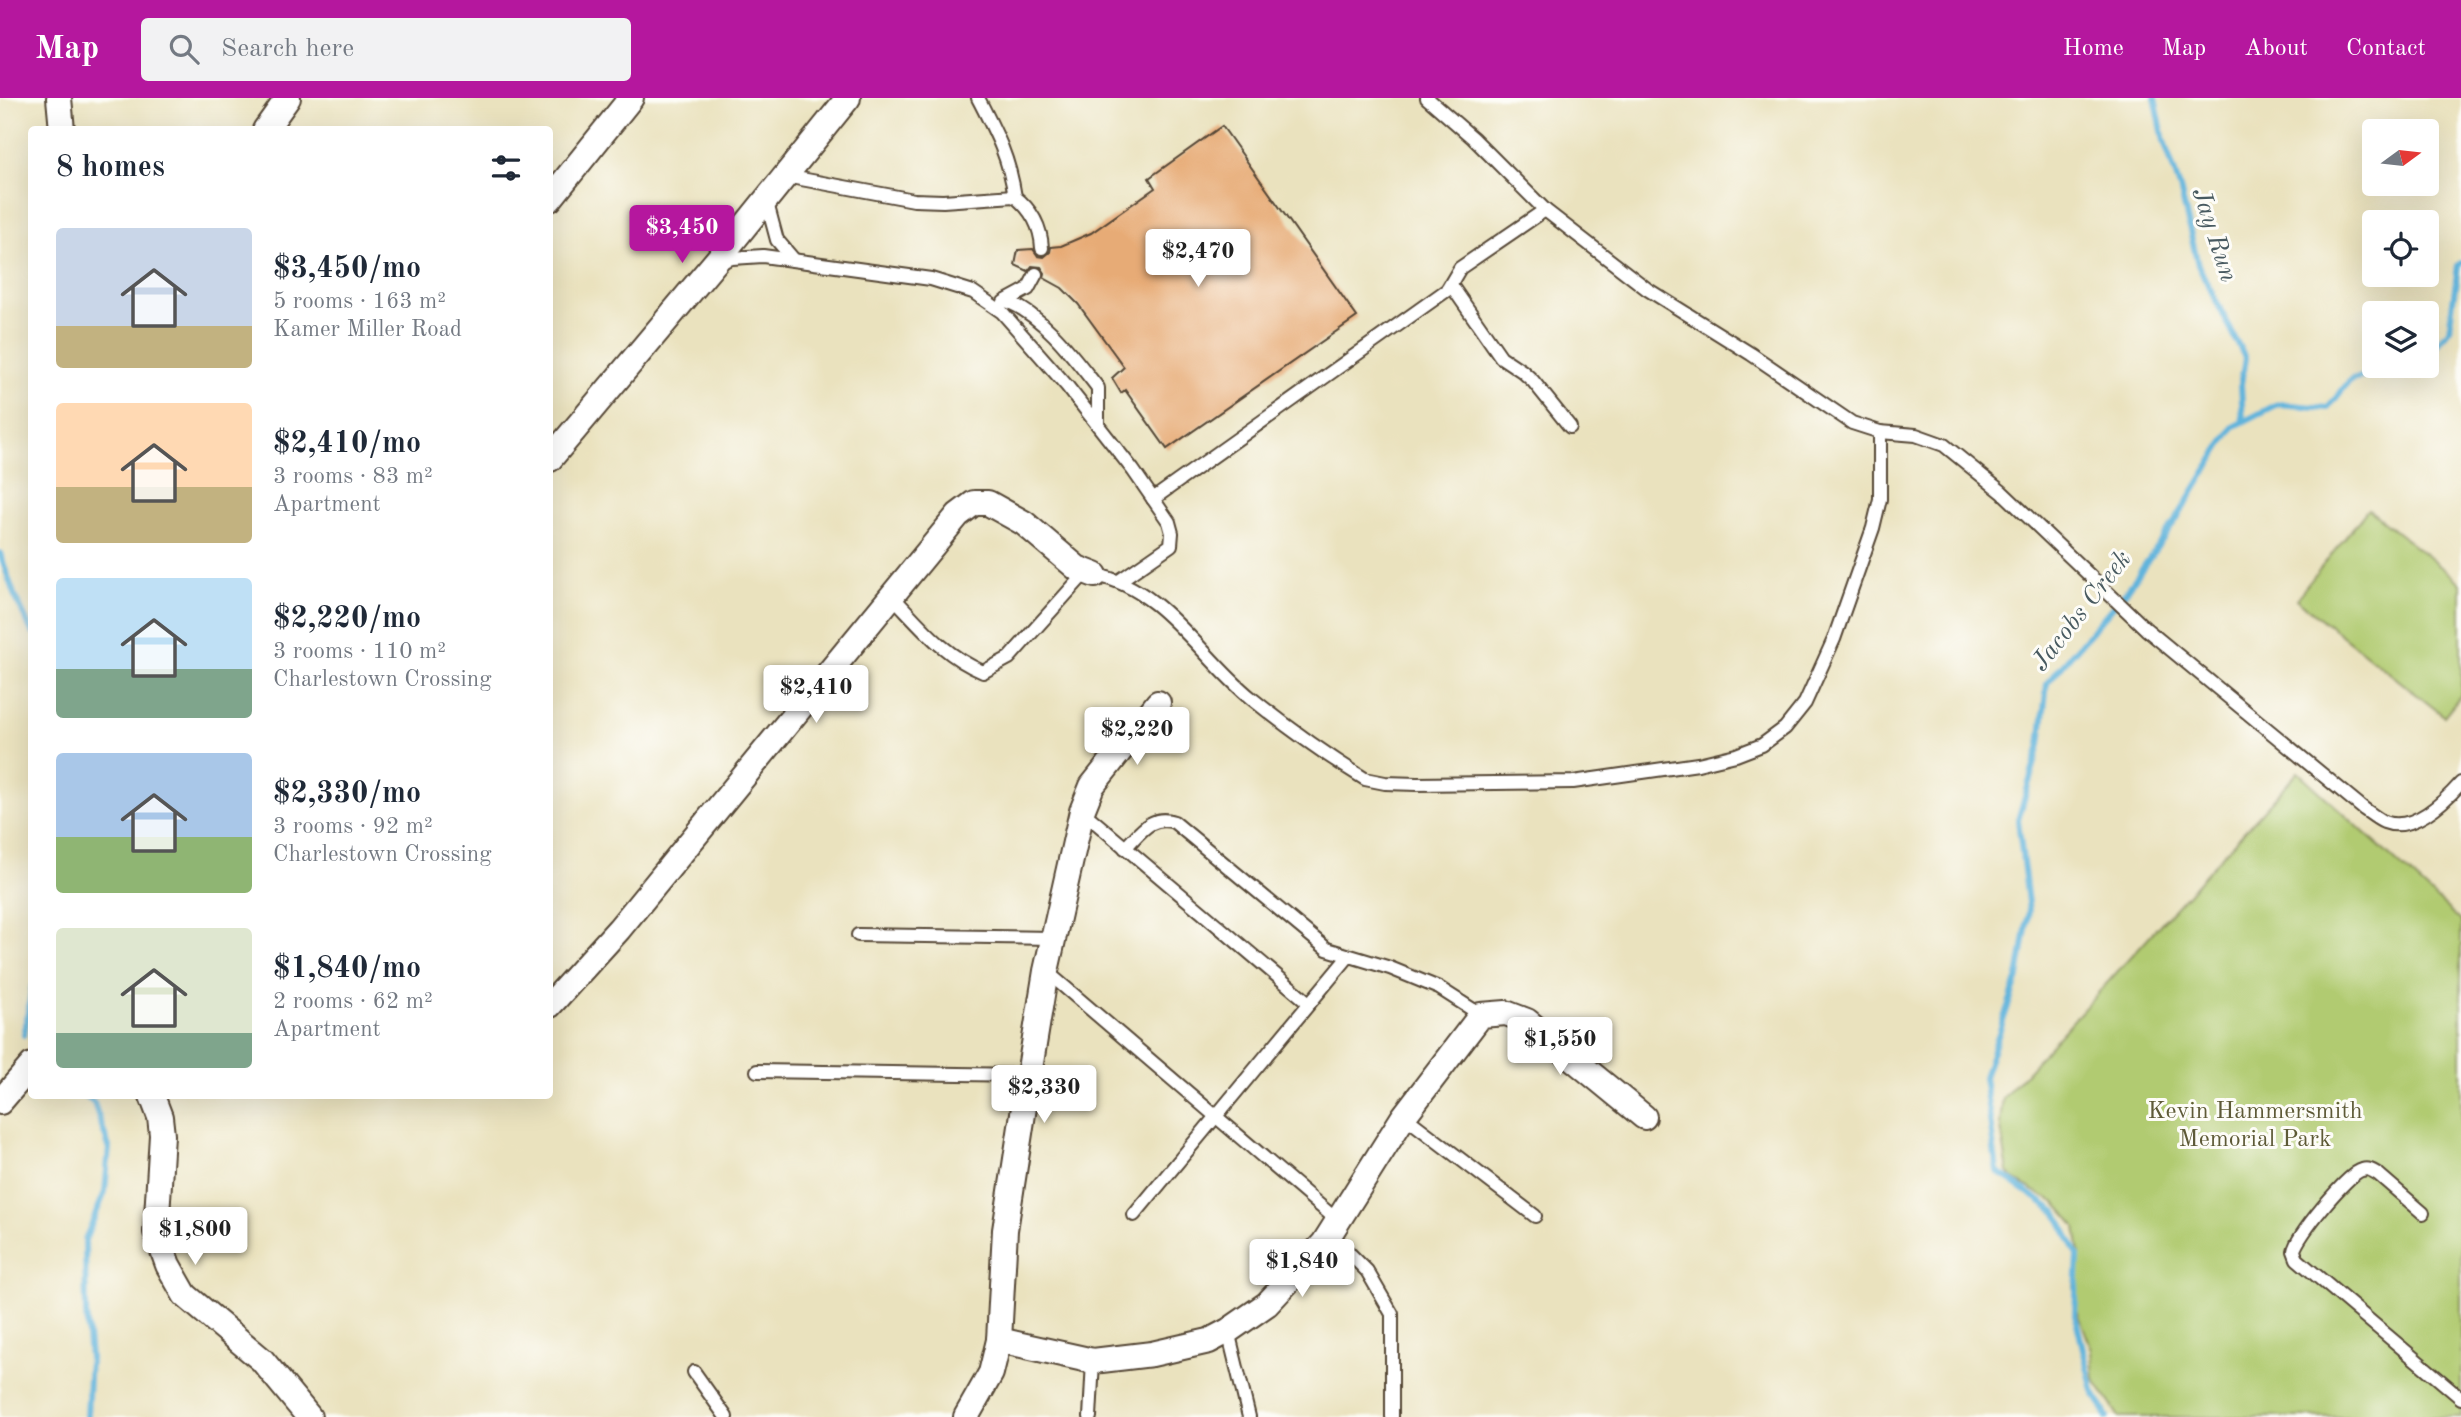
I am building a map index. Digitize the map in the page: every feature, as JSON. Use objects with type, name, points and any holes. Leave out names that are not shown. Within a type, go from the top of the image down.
[{"type":"street","points":[[59,98],[62,126]]},
{"type":"street","points":[[268,126],[288,98]]},
{"type":"street","points":[[553,195],[631,98]]},
{"type":"street","points":[[553,453],[848,98]]},
{"type":"street","points":[[553,1002],[619,929],[958,515],[974,503],[988,503],[1024,523],[1077,568],[1090,573]]},
{"type":"street","points":[[966,1417],[991,1373],[999,1340],[1005,1230],[1045,971],[1082,811],[1092,786],[1158,703]]},
{"type":"street","points":[[999,1340],[1093,1361],[1152,1354],[1209,1342],[1228,1331],[1267,1304],[1324,1243],[1404,1116],[1481,1015],[1506,1013],[1527,1021],[1644,1117]]},
{"type":"street","points":[[0,1102],[28,1070]]},
{"type":"street","points":[[153,1099],[160,1117],[162,1135],[156,1232],[168,1265],[185,1295],[262,1360],[309,1417]]},
{"type":"lane","points":[[978,98],[1002,143],[1012,175],[1015,197]]},
{"type":"lane","points":[[1427,98],[1473,138],[1545,210],[1647,289],[1751,354],[1852,424],[1880,432],[1916,435],[1944,445],[2002,492],[2126,610],[2364,809],[2384,822],[2398,825],[2433,810],[2461,783]]},
{"type":"lane","points":[[784,176],[914,200],[943,201],[1003,195],[1015,197],[1024,203],[1035,220],[1042,248]]},
{"type":"lane","points":[[766,199],[777,240],[794,260]]},
{"type":"lane","points":[[1153,499],[1430,303],[1451,285],[1460,268],[1545,210]]},
{"type":"lane","points":[[712,264],[732,258],[763,256],[931,279],[973,292],[1002,312],[1098,425],[1169,522],[1171,545],[1119,581]]},
{"type":"lane","points":[[994,306],[1028,289],[1036,274]]},
{"type":"lane","points":[[1451,285],[1501,357],[1533,381],[1570,427]]},
{"type":"lane","points":[[1007,301],[1020,306],[1037,319],[1098,388],[1098,425]]},
{"type":"lane","points":[[892,596],[960,662],[983,672],[1009,658],[1090,573],[1119,581],[1136,589],[1174,621],[1250,697],[1365,779],[1417,785],[1573,782],[1698,764],[1762,745],[1785,728],[1805,703],[1834,639],[1873,528],[1880,499],[1880,432]]},
{"type":"lane","points":[[1082,811],[1309,1003]]},
{"type":"lane","points":[[1125,848],[1154,820],[1164,818],[1174,822],[1327,949],[1390,968],[1439,988],[1481,1015]]},
{"type":"lane","points":[[858,935],[1052,938]]},
{"type":"lane","points":[[1134,1215],[1348,957]]},
{"type":"lane","points":[[1045,971],[1217,1115],[1334,1227],[1367,1271],[1392,1314],[1392,1417]]},
{"type":"lane","points":[[757,1072],[1029,1075]]},
{"type":"lane","points":[[1404,1116],[1535,1216]]},
{"type":"lane","points":[[2423,1213],[2378,1174],[2370,1169],[2362,1170],[2352,1175],[2340,1189],[2298,1240],[2294,1251],[2297,1259],[2461,1398]]},
{"type":"lane","points":[[1228,1331],[1249,1417]]},
{"type":"lane","points":[[1090,1417],[1093,1361]]},
{"type":"lane","points":[[694,1372],[726,1417]]},
{"type":"green space","points":[[2368,509],[2461,583],[2461,695],[2444,716],[2296,599]]},
{"type":"green space","name":"Kevin Hammersmith Memorial Park","points":[[2298,772],[2461,921],[2461,1417],[2119,1417],[2094,1379],[2092,1350],[2077,1310],[2074,1285],[2080,1254],[2076,1226],[2056,1203],[2012,1178],[2008,1172],[2000,1122],[2003,1098]]},
{"type":"building","points":[[1222,126],[1357,317],[1167,449],[1125,390],[1121,393],[1112,378],[1124,367],[1078,304],[1062,288],[1044,278],[1045,273],[1041,267],[1032,266],[1028,271],[1015,265],[1018,250],[1033,249],[1038,256],[1044,257],[1051,247],[1061,246],[1091,233],[1155,188],[1149,178]]},
{"type":"waterway","name":"Jay Run","points":[[2155,98],[2198,265],[2245,358],[2241,384],[2243,422]]},
{"type":"waterway","name":"Jacobs Creek","points":[[2439,343],[2449,330],[2458,265],[2461,263]]},
{"type":"waterway","name":"Jacobs Creek","points":[[2107,1417],[2093,1391],[2075,1315],[2078,1255],[2056,1212],[1997,1171],[1984,1077],[2018,977],[2029,911],[2018,820],[2040,745],[2047,683],[2128,589],[2176,520],[2233,427],[2278,404],[2328,408],[2351,379],[2362,377]]},
{"type":"waterway","points":[[0,553],[14,594],[28,624]]},
{"type":"waterway","points":[[24,1035],[28,1011]]},
{"type":"waterway","points":[[87,1417],[90,1358],[85,1240],[105,1192],[109,1147],[94,1103],[89,1099]]}]
